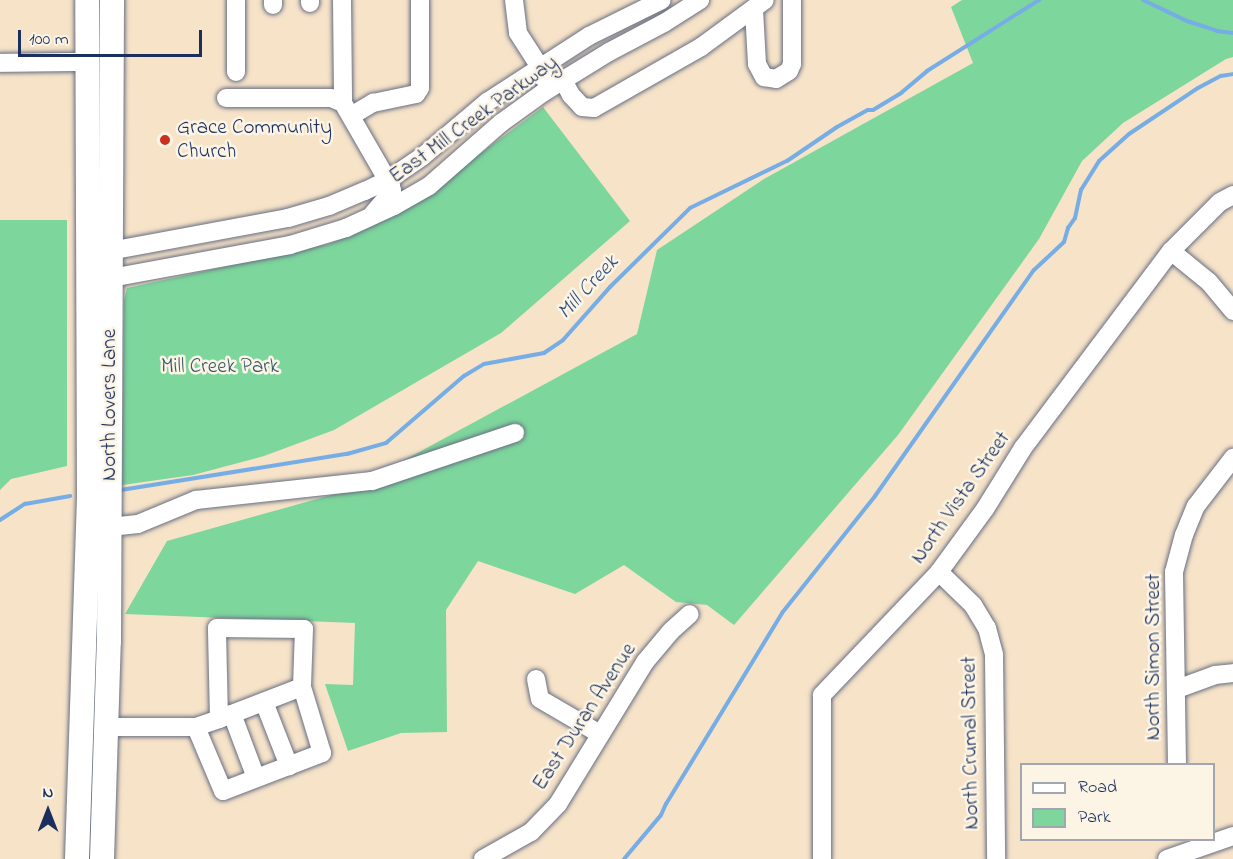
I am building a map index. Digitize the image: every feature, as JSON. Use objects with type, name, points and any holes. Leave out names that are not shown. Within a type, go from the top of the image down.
[{"type":"main road","name":"North Lovers Lane","points":[[77,859],[89,498],[86,283],[87,0]]},
{"type":"main road","name":"North Lovers Lane","points":[[102,859],[110,527],[112,0]]},
{"type":"street","points":[[236,0],[236,72]]},
{"type":"street","points":[[342,0],[347,110]]},
{"type":"street","points":[[347,110],[417,94],[420,88],[420,0]]},
{"type":"street","points":[[510,117],[543,77],[540,68],[518,33],[514,0]]},
{"type":"street","name":"East Mill Creek Parkway","points":[[86,255],[288,218],[329,207],[388,180],[423,156],[487,102],[589,36],[662,0]]},
{"type":"street","name":"East Mill Creek Parkway","points":[[86,283],[290,245],[346,228],[394,207],[429,186],[510,117],[563,80],[700,0]]},
{"type":"street","points":[[759,5],[757,64],[764,77],[776,79],[789,71],[792,64],[792,0]]},
{"type":"street","points":[[563,80],[571,95],[582,107],[594,108],[701,47],[759,5]]},
{"type":"street","points":[[0,63],[87,62]]},
{"type":"street","points":[[226,98],[331,98],[347,110],[388,180],[392,191],[372,215]]},
{"type":"street","name":"North Vista Street","points":[[822,859],[822,695],[939,572],[985,509],[1023,448],[1171,251],[1220,202],[1233,195]]},
{"type":"street","points":[[1171,251],[1209,282],[1233,311]]},
{"type":"street","points":[[110,527],[138,524],[196,500],[372,481],[515,433]]},
{"type":"street","name":"North Simon Street","points":[[1177,763],[1174,572],[1184,535],[1196,506],[1227,482],[1233,458]]},
{"type":"street","name":"North Crumal Street","points":[[939,572],[973,605],[987,628],[994,655],[996,859]]},
{"type":"street","name":"East Duran Avenue","points":[[483,859],[531,832],[558,804],[645,662],[671,631],[690,614]]},
{"type":"street","points":[[196,727],[223,791],[322,753],[302,687],[304,629],[217,628],[225,716],[256,778]]},
{"type":"street","points":[[1177,689],[1215,675],[1233,673]]},
{"type":"street","points":[[536,679],[540,699],[600,734]]},
{"type":"street","points":[[106,727],[196,727],[302,687]]},
{"type":"street","points":[[264,702],[289,766]]},
{"type":"street","points":[[1174,853],[1233,836]]},
{"type":"green space","points":[[962,0],[1233,0],[1233,57],[1226,59],[1123,123],[1082,161],[1039,239],[898,435],[734,625],[707,605],[676,602],[624,565],[575,594],[478,561],[446,610],[447,732],[401,733],[348,751],[325,684],[353,685],[355,623],[125,614],[167,541],[349,490],[637,334],[657,250],[764,179],[973,63],[951,7]]},
{"type":"green space","name":"Mill Creek Park","points":[[543,107],[630,221],[501,333],[334,430],[264,456],[193,475],[122,485],[124,300],[127,288],[329,244],[366,229],[407,208]]},
{"type":"green space","points":[[0,220],[67,220],[67,466],[11,479],[0,490]]},
{"type":"waterway","name":"Mill Creek","points":[[121,490],[347,454],[386,443],[464,376],[484,364],[544,353],[563,340],[610,287],[690,208],[787,161],[837,127],[868,110],[873,110],[901,93],[927,71],[1039,0]]},
{"type":"waterway","name":"Mill Creek","points":[[1143,0],[1187,21],[1217,31],[1233,33]]},
{"type":"waterway","points":[[624,859],[661,815],[782,613],[875,496],[1034,270],[1064,242],[1068,228],[1075,218],[1081,190],[1099,161],[1129,134],[1198,88],[1221,76],[1233,74]]},
{"type":"waterway","name":"Mill Creek","points":[[0,520],[25,504],[70,496]]},
{"type":"place","name":"Grace Community Church","points":[[165,140]]}]
